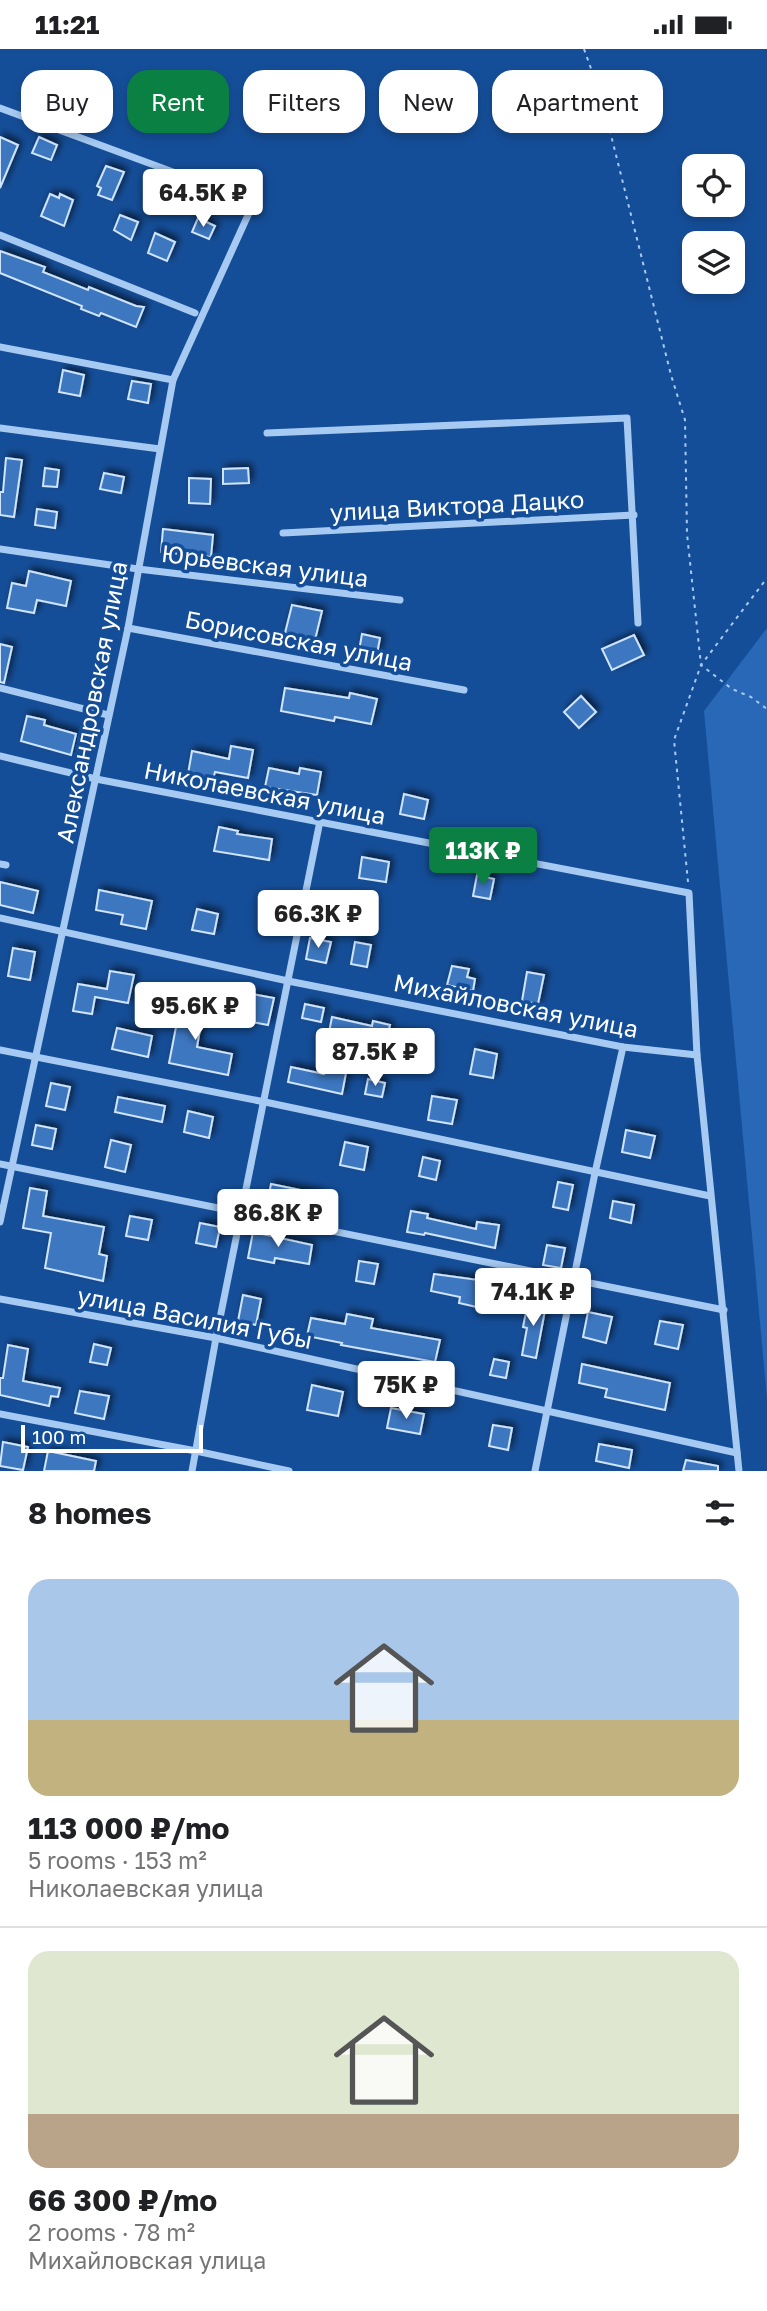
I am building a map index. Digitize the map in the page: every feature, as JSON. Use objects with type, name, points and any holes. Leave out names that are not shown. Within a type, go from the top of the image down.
[{"type":"street","name":"Александровская улица","points":[[0,108],[254,202],[173,380],[128,628],[0,1221]]},
{"type":"street","points":[[0,235],[195,313]]},
{"type":"street","points":[[0,347],[173,380]]},
{"type":"street","points":[[267,433],[627,418],[638,623]]},
{"type":"street","points":[[0,428],[160,449]]},
{"type":"street","name":"улица Виктора Дацко","points":[[283,533],[634,515]]},
{"type":"street","name":"Юрьевская улица","points":[[0,549],[138,569],[400,600]]},
{"type":"street","name":"Борисовская улица","points":[[128,628],[464,690]]},
{"type":"street","points":[[0,688],[108,715]]},
{"type":"street","name":"Николаевская улица","points":[[0,756],[96,779],[689,893]]},
{"type":"street","points":[[192,1471],[216,1338],[320,821]]},
{"type":"street","points":[[689,893],[697,1055],[739,1471]]},
{"type":"street","name":"Михайловская улица","points":[[0,918],[288,981],[623,1047],[697,1055]]},
{"type":"street","points":[[536,1471],[573,1279],[623,1047]]},
{"type":"street","points":[[0,1051],[265,1102],[710,1196]]},
{"type":"street","points":[[0,1164],[723,1310]]},
{"type":"street","name":"улица Василия Губы","points":[[0,1299],[216,1338],[737,1453]]},
{"type":"street","points":[[0,1414],[289,1471]]},
{"type":"path","points":[[584,49],[602,99],[664,348],[685,420],[687,534],[701,665],[732,689],[751,697],[767,709]]},
{"type":"path","points":[[689,893],[674,740],[701,665],[767,578]]},
{"type":"shaded area","points":[[767,628],[767,1399],[704,711]]},
{"type":"building","points":[[0,137],[18,145],[0,188]]},
{"type":"building","points":[[39,137],[57,145],[51,160],[32,153]]},
{"type":"building","points":[[106,166],[124,172],[112,200],[98,195],[101,188],[97,186]]},
{"type":"building","points":[[50,194],[59,198],[60,194],[73,200],[64,226],[41,216]]},
{"type":"building","points":[[120,215],[138,222],[131,240],[114,230]]},
{"type":"building","points":[[198,218],[215,226],[209,239],[192,232]]},
{"type":"building","points":[[155,233],[175,242],[167,261],[148,253]]},
{"type":"building","points":[[0,251],[45,267],[43,272],[88,290],[89,287],[144,307],[136,327],[101,313],[99,316],[81,309],[82,306],[0,273]]},
{"type":"building","points":[[63,370],[84,375],[80,396],[59,392]]},
{"type":"building","points":[[132,381],[151,384],[148,403],[128,399]]},
{"type":"building","points":[[6,458],[22,460],[14,517],[0,515],[0,492],[3,492]]},
{"type":"building","points":[[45,468],[59,470],[57,487],[43,486]]},
{"type":"building","points":[[248,468],[249,483],[223,484],[223,469]]},
{"type":"building","points":[[104,473],[124,477],[121,493],[100,489]]},
{"type":"building","points":[[189,478],[211,479],[210,504],[189,503]]},
{"type":"building","points":[[37,509],[57,512],[55,528],[35,525]]},
{"type":"building","points":[[163,529],[213,535],[211,557],[161,552]]},
{"type":"building","points":[[29,571],[71,581],[66,606],[37,600],[34,613],[7,608],[12,583],[26,586]]},
{"type":"building","points":[[292,605],[322,611],[315,640],[285,633]]},
{"type":"building","points":[[362,634],[380,638],[377,654],[359,651]]},
{"type":"building","points":[[634,635],[644,655],[612,670],[602,649]]},
{"type":"building","points":[[0,644],[12,647],[4,683],[0,682]]},
{"type":"building","points":[[285,688],[349,698],[350,693],[377,699],[371,724],[335,717],[334,721],[281,711]]},
{"type":"building","points":[[581,696],[596,712],[579,728],[564,712]]},
{"type":"building","points":[[27,716],[45,720],[44,725],[76,734],[71,755],[21,741]]},
{"type":"building","points":[[231,746],[253,750],[248,778],[215,772],[213,779],[188,774],[192,751],[229,759]]},
{"type":"building","points":[[269,768],[299,774],[300,768],[321,772],[317,795],[265,787]]},
{"type":"building","points":[[404,794],[428,800],[424,819],[400,814]]},
{"type":"building","points":[[219,827],[238,831],[237,834],[272,839],[269,860],[214,851]]},
{"type":"building","points":[[362,857],[389,862],[386,882],[359,878]]},
{"type":"building","points":[[477,875],[494,879],[490,899],[473,896]]},
{"type":"building","points":[[0,882],[38,891],[33,913],[0,905]]},
{"type":"building","points":[[99,890],[152,901],[146,929],[121,924],[123,915],[96,910]]},
{"type":"building","points":[[271,905],[287,908],[284,926],[267,923]]},
{"type":"building","points":[[197,909],[218,914],[214,934],[192,930]]},
{"type":"building","points":[[310,938],[331,942],[326,963],[306,959]]},
{"type":"building","points":[[355,942],[371,945],[367,967],[351,964]]},
{"type":"building","points":[[13,948],[35,952],[30,980],[8,976]]},
{"type":"building","points":[[452,966],[469,969],[467,977],[475,979],[473,991],[447,985]]},
{"type":"building","points":[[110,971],[134,975],[128,1003],[95,997],[92,1014],[73,1011],[78,984],[107,989]]},
{"type":"building","points":[[527,972],[544,975],[538,1004],[522,1001]]},
{"type":"building","points":[[252,994],[274,998],[268,1025],[247,1021]]},
{"type":"building","points":[[177,1001],[204,1006],[197,1047],[232,1054],[228,1075],[169,1063],[176,1027],[172,1026]]},
{"type":"building","points":[[305,1004],[324,1008],[321,1022],[302,1018]]},
{"type":"building","points":[[332,1017],[372,1026],[373,1021],[390,1025],[388,1033],[426,1039],[423,1055],[385,1048],[384,1055],[327,1043]]},
{"type":"building","points":[[117,1028],[152,1036],[148,1057],[112,1049]]},
{"type":"building","points":[[475,1049],[497,1054],[493,1078],[470,1074]]},
{"type":"building","points":[[291,1067],[324,1074],[325,1069],[346,1073],[342,1094],[288,1082]]},
{"type":"building","points":[[368,1079],[385,1083],[382,1097],[365,1094]]},
{"type":"building","points":[[51,1083],[70,1087],[65,1110],[46,1106]]},
{"type":"building","points":[[432,1096],[457,1100],[452,1124],[428,1120]]},
{"type":"building","points":[[118,1097],[165,1106],[162,1122],[115,1112]]},
{"type":"building","points":[[188,1111],[213,1117],[209,1138],[184,1132]]},
{"type":"building","points":[[36,1125],[56,1129],[52,1149],[32,1145]]},
{"type":"building","points":[[626,1130],[655,1136],[650,1158],[622,1152]]},
{"type":"building","points":[[111,1140],[131,1145],[125,1172],[105,1167]]},
{"type":"building","points":[[345,1142],[368,1147],[364,1170],[340,1165]]},
{"type":"building","points":[[423,1157],[440,1161],[436,1180],[419,1176]]},
{"type":"building","points":[[558,1182],[573,1185],[568,1210],[553,1207]]},
{"type":"building","points":[[271,1184],[320,1194],[316,1212],[267,1205]]},
{"type":"building","points":[[30,1188],[47,1191],[43,1216],[104,1227],[99,1254],[107,1256],[103,1281],[45,1268],[51,1233],[23,1228]]},
{"type":"building","points":[[613,1201],[634,1205],[631,1223],[610,1218]]},
{"type":"building","points":[[411,1211],[428,1214],[427,1218],[476,1229],[477,1222],[499,1225],[495,1248],[425,1233],[407,1232]]},
{"type":"building","points":[[130,1216],[152,1220],[148,1240],[126,1236]]},
{"type":"building","points":[[200,1223],[220,1227],[216,1247],[196,1243]]},
{"type":"building","points":[[253,1232],[312,1245],[309,1264],[275,1258],[274,1263],[248,1258]]},
{"type":"building","points":[[547,1245],[565,1248],[561,1268],[543,1265]]},
{"type":"building","points":[[359,1261],[378,1264],[374,1284],[356,1281]]},
{"type":"building","points":[[434,1274],[486,1281],[481,1308],[459,1303],[460,1297],[431,1291]]},
{"type":"building","points":[[243,1295],[261,1299],[256,1325],[238,1321]]},
{"type":"building","points":[[528,1302],[546,1305],[536,1358],[522,1355],[527,1328],[523,1327]]},
{"type":"building","points":[[588,1312],[612,1317],[606,1343],[583,1337]]},
{"type":"building","points":[[347,1314],[373,1319],[371,1328],[440,1340],[435,1362],[307,1336],[311,1318],[345,1324]]},
{"type":"building","points":[[660,1321],[683,1325],[678,1349],[655,1344]]},
{"type":"building","points":[[94,1344],[111,1348],[107,1365],[90,1362]]},
{"type":"building","points":[[8,1345],[28,1349],[23,1381],[60,1388],[58,1397],[51,1396],[49,1406],[0,1395],[0,1378],[3,1378]]},
{"type":"building","points":[[494,1359],[509,1362],[506,1378],[490,1375]]},
{"type":"building","points":[[582,1364],[670,1383],[665,1410],[605,1397],[607,1389],[579,1383]]},
{"type":"building","points":[[312,1385],[343,1392],[338,1416],[307,1410]]},
{"type":"building","points":[[80,1391],[109,1396],[104,1419],[75,1413]]},
{"type":"building","points":[[391,1408],[424,1414],[420,1434],[387,1428]]},
{"type":"building","points":[[493,1425],[512,1428],[508,1450],[489,1446]]},
{"type":"building","points":[[3,1442],[28,1447],[23,1470],[0,1466]]},
{"type":"building","points":[[599,1444],[632,1450],[629,1468],[596,1461]]},
{"type":"building","points":[[48,1451],[96,1461],[94,1471],[44,1471]]},
{"type":"building","points":[[686,1460],[718,1466],[718,1471],[683,1471]]}]
